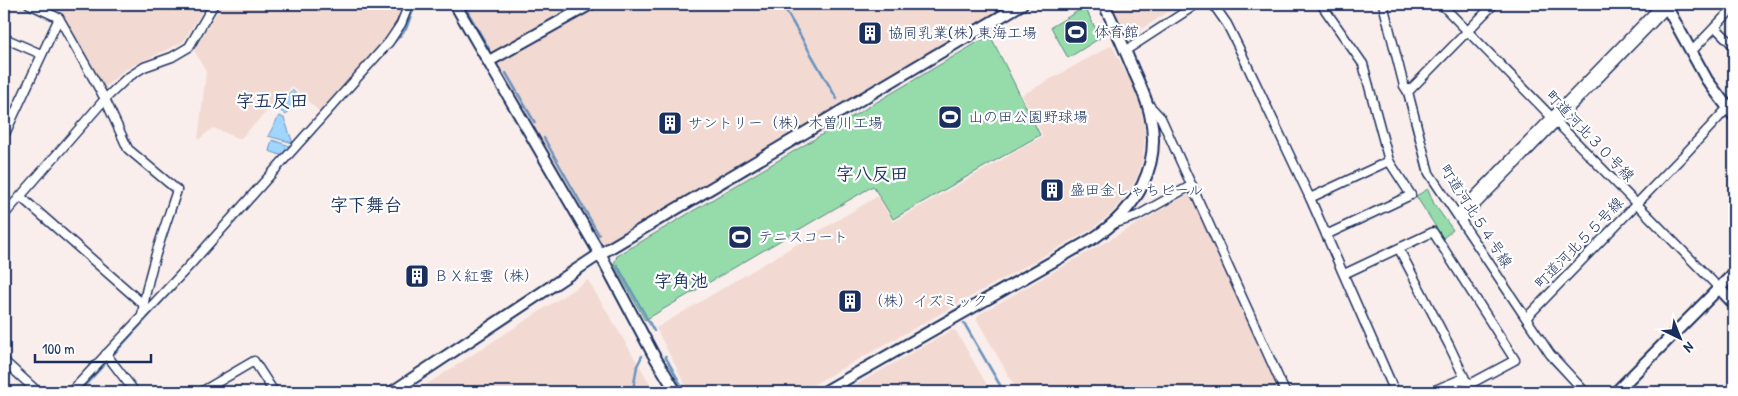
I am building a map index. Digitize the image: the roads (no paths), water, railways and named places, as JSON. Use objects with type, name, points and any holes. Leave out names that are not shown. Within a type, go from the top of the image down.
[{"type":"street","points":[[29,4],[60,18],[105,98],[128,149],[177,190],[160,242],[143,304],[142,316]]},
{"type":"street","points":[[4,215],[105,98],[126,78],[144,67],[172,57],[188,47],[214,4]]},
{"type":"street","points":[[71,392],[189,266],[389,42],[401,24],[409,4]]},
{"type":"street","points":[[455,4],[600,254],[653,354],[676,392]]},
{"type":"street","points":[[489,62],[591,4]]},
{"type":"street","points":[[392,392],[600,254],[1022,4]]},
{"type":"street","points":[[824,392],[1094,238],[1113,224],[1134,200],[1142,187],[1149,168],[1153,134],[1147,103],[1104,4]]},
{"type":"street","points":[[1125,51],[1197,4]]},
{"type":"street","points":[[1213,4],[1227,24],[1310,198],[1395,392]]},
{"type":"street","points":[[1321,4],[1362,64],[1389,161],[1411,195],[1326,235]]},
{"type":"street","name":"町道河北５４号線","points":[[1383,4],[1429,173],[1550,354],[1585,392]]},
{"type":"street","name":"町道河北３０号線","points":[[1441,4],[1719,288]]},
{"type":"street","points":[[1408,92],[1494,4]]},
{"type":"street","points":[[1459,217],[1666,5],[1707,80],[1732,108]]},
{"type":"street","points":[[1691,52],[1734,7]]},
{"type":"street","points":[[4,136],[41,54],[60,18]]},
{"type":"street","points":[[1715,27],[1734,46]]},
{"type":"street","points":[[4,38],[41,54]]},
{"type":"street","points":[[1147,103],[1161,118],[1283,392]]},
{"type":"street","name":"町道河北５５号線","points":[[1526,318],[1732,108]]},
{"type":"street","points":[[1310,198],[1389,161]]},
{"type":"street","points":[[1113,224],[1137,216],[1192,185]]},
{"type":"street","points":[[20,197],[143,304]]},
{"type":"street","points":[[1344,274],[1434,232],[1515,360],[1472,383],[1459,380],[1430,392]]},
{"type":"street","points":[[1398,248],[1449,344],[1466,381]]},
{"type":"street","points":[[1616,392],[1734,273]]},
{"type":"street","points":[[1719,288],[1734,304]]},
{"type":"street","points":[[106,354],[135,392]]},
{"type":"street","points":[[4,361],[38,392]]},
{"type":"street","points":[[201,392],[254,361],[274,392]]},
{"type":"water","points":[[292,90],[301,98],[286,115],[276,107]]},
{"type":"water","points":[[279,116],[284,118],[293,143],[268,136]]},
{"type":"water","points":[[272,140],[290,146],[286,157],[269,151]]},
{"type":"waterway","points":[[79,392],[406,29],[415,4]]},
{"type":"waterway","points":[[463,4],[489,49]]},
{"type":"waterway","points":[[782,4],[837,99]]},
{"type":"waterway","points":[[506,73],[535,123]]},
{"type":"waterway","points":[[1403,90],[1425,175],[1550,361],[1571,382]]},
{"type":"waterway","points":[[544,138],[599,235]]},
{"type":"waterway","points":[[617,265],[654,331]]},
{"type":"waterway","points":[[964,323],[1004,392]]},
{"type":"waterway","points":[[634,392],[637,366],[642,356]]},
{"type":"waterway","points":[[665,356],[685,392]]},
{"type":"place","name":"体育館","points":[[1076,32]]},
{"type":"place","name":"協同乳業(株) 東海工場","points":[[870,33]]},
{"type":"place","name":"山の田公園野球場","points":[[950,117]]},
{"type":"place","name":"サントリー（株）木曽川工場","points":[[670,123]]},
{"type":"place","name":"盛田金しゃちビール","points":[[1052,190]]},
{"type":"place","name":"テニスコート","points":[[740,237]]},
{"type":"place","name":"ＢＸ紅雲（株）","points":[[417,276]]},
{"type":"place","name":"（株）イズミック","points":[[850,301]]},
{"type":"district","name":"字五反田","points":[[272,101]]},
{"type":"district","name":"字八反田","points":[[872,174]]},
{"type":"district","name":"字下舞台","points":[[366,205]]},
{"type":"district","name":"字角池","points":[[681,281]]}]
